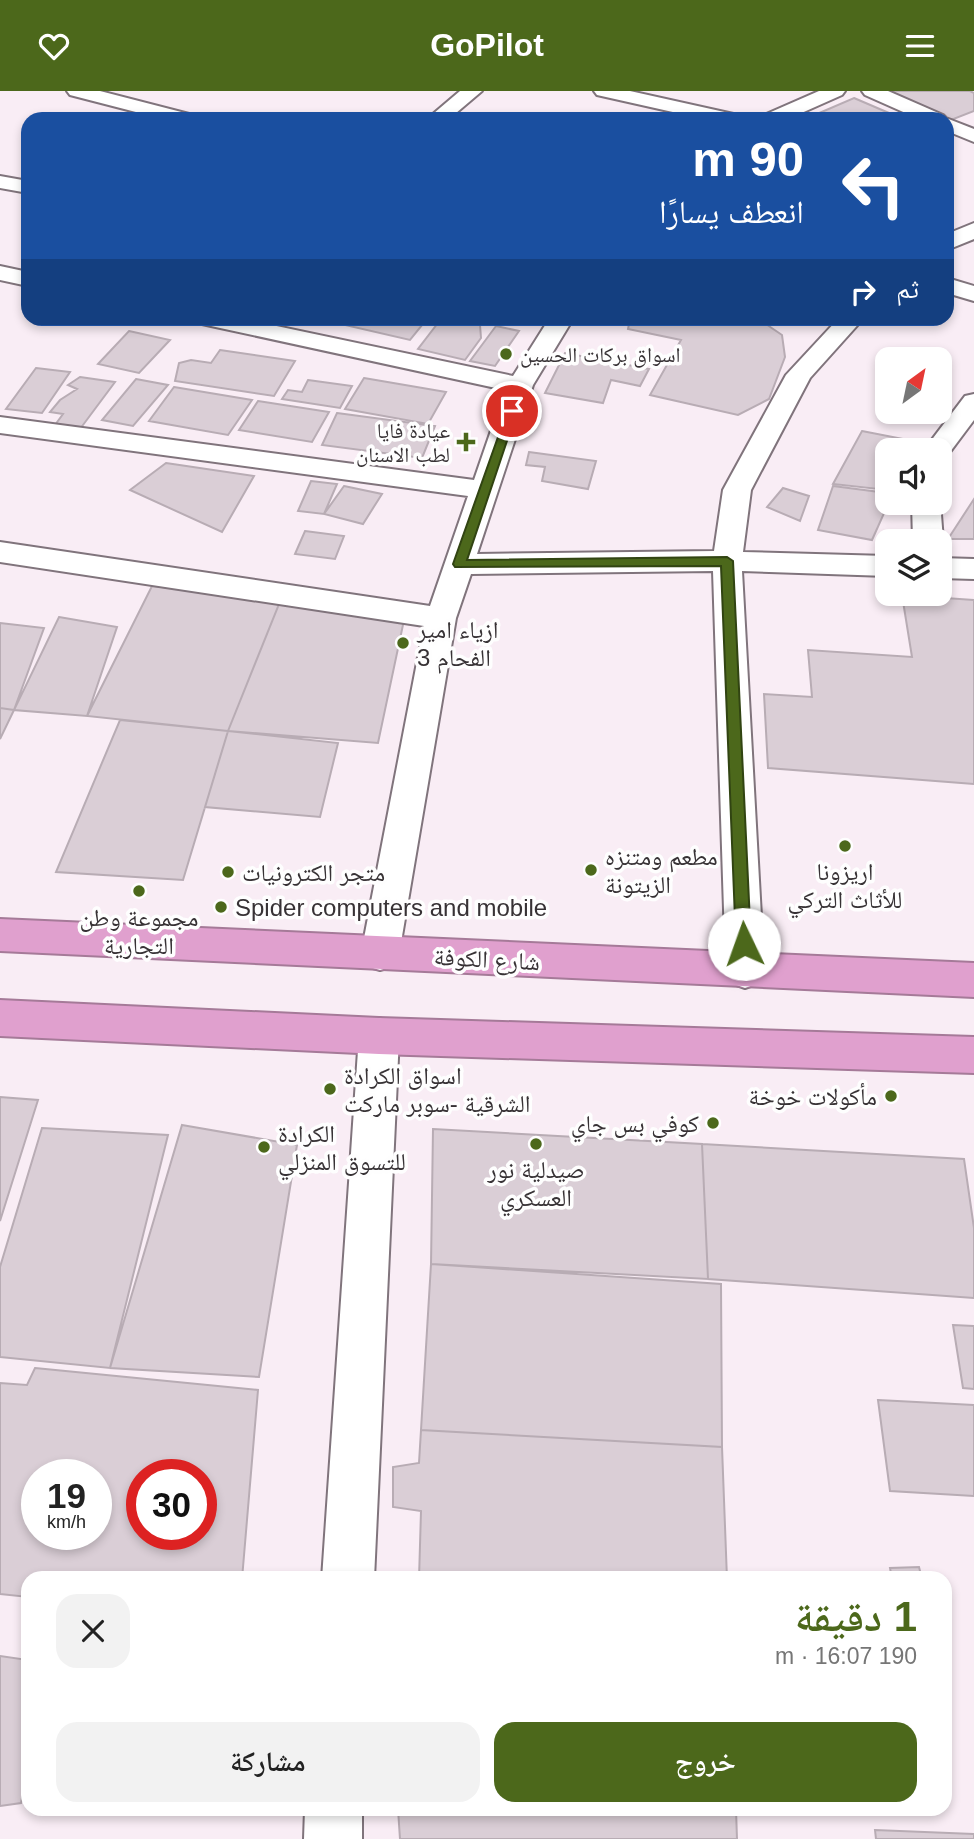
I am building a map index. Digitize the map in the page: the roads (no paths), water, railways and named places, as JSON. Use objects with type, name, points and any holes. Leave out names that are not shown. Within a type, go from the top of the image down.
[{"type":"highway","name":"شارع الكوفة","points":[[0,935],[974,980]]},
{"type":"highway","points":[[0,1018],[379,1036],[974,1055]]},
{"type":"street","points":[[77,91],[159,112]]},
{"type":"street","points":[[446,112],[472,91]]},
{"type":"street","points":[[604,91],[698,112]]},
{"type":"street","points":[[787,112],[835,91]]},
{"type":"street","points":[[872,91],[920,112]]},
{"type":"street","points":[[954,127],[974,136]]},
{"type":"street","points":[[0,182],[21,186]]},
{"type":"street","points":[[954,240],[974,230]]},
{"type":"street","points":[[0,273],[21,278]]},
{"type":"street","points":[[954,287],[974,294]]},
{"type":"street","points":[[244,326],[520,385]]},
{"type":"street","points":[[380,954],[441,618],[520,385],[557,326]]},
{"type":"street","points":[[745,971],[727,561],[737,490],[799,375],[844,326]]},
{"type":"street","points":[[946,438],[974,402]]},
{"type":"street","points":[[0,425],[486,490]]},
{"type":"street","points":[[0,552],[441,618]]},
{"type":"street","points":[[460,564],[727,561],[875,566]]},
{"type":"street","points":[[952,568],[974,569]]},
{"type":"street","points":[[348,1571],[379,1036]]},
{"type":"street","points":[[333,1839],[334,1816]]},
{"type":"place","name":"اسواق بركات الحسين","points":[[506,354]]},
{"type":"place","name":"عيادة فايا لطب الاسنان","points":[[466,442]]},
{"type":"place","name":"ازياء امير الفحام 3","points":[[403,643]]},
{"type":"place","name":"اريزونا للأثاث التركي","points":[[845,846]]},
{"type":"place","name":"مطعم ومتنزه الزيتونة","points":[[591,870]]},
{"type":"place","name":"متجر الكترونيات","points":[[228,872]]},
{"type":"place","name":"مجموعة وطن التجارية","points":[[139,891]]},
{"type":"place","name":"Spider computers and mobile","points":[[221,907]]},
{"type":"place","name":"اسواق الكرادة الشرقية -سوبر ماركت","points":[[330,1089]]},
{"type":"place","name":"مأكولات خوخة","points":[[891,1096]]},
{"type":"place","name":"كوفي بس جاي","points":[[713,1123]]},
{"type":"place","name":"صيدلية نور العسكري","points":[[536,1144]]},
{"type":"place","name":"الكرادة للتسوق المنزلي","points":[[264,1147]]}]
